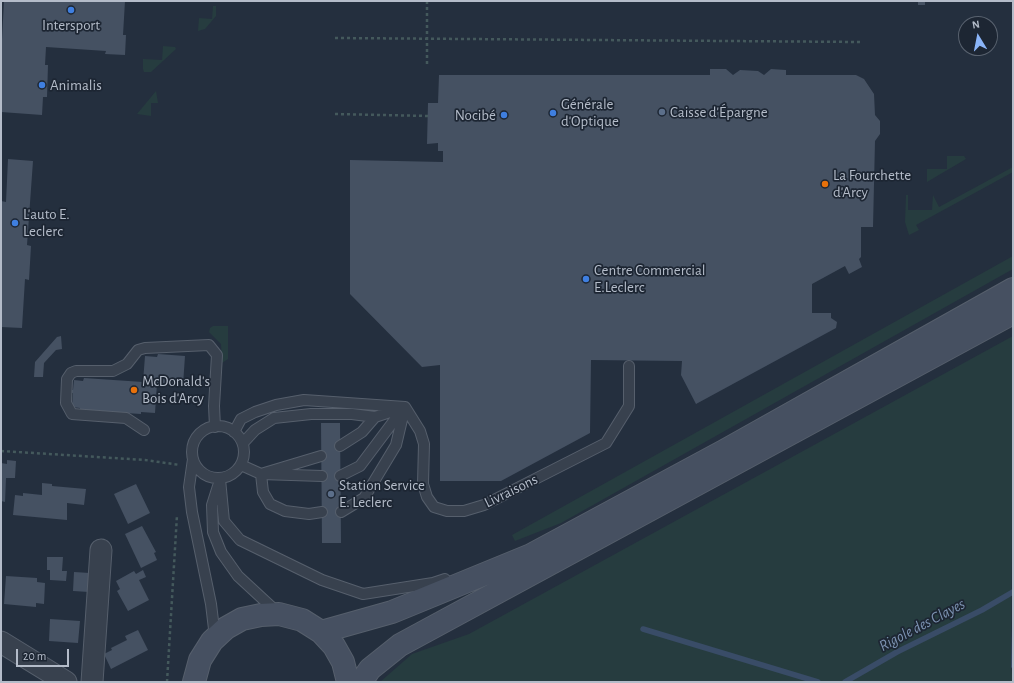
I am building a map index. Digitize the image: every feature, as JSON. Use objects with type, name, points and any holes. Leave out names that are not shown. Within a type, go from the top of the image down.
[{"type":"main road","points":[[321,632],[392,612],[531,555],[724,451],[1013,289]]},
{"type":"main road","points":[[360,682],[370,669],[400,645],[1013,313]]},
{"type":"main road","points":[[194,682],[200,660],[212,641],[226,628],[242,619],[261,615],[279,614],[302,620],[321,632],[337,651],[343,662],[348,682]]},
{"type":"street","points":[[92,682],[101,550]]},
{"type":"street","points":[[1,642],[66,682]]},
{"type":"lane","points":[[144,430],[126,418],[72,414],[66,403],[67,379],[76,371],[113,372],[127,364],[138,350],[145,348],[209,344],[217,354],[214,406],[215,427]]},
{"type":"lane","name":"Livraisons","points":[[405,407],[420,431],[424,444],[423,484],[426,497],[434,507],[446,511],[464,511],[484,504],[606,443],[629,406],[629,366]]},
{"type":"lane","points":[[234,432],[241,419],[255,412],[276,405],[304,400],[405,407]]},
{"type":"lane","points":[[243,443],[254,430],[274,418],[311,414],[352,414],[375,417],[405,407]]},
{"type":"lane","points":[[340,476],[360,466],[405,407]]},
{"type":"lane","points":[[341,512],[364,498],[396,445],[405,407]]},
{"type":"lane","points":[[340,446],[362,432],[375,417]]},
{"type":"lane","points":[[193,459],[203,474],[211,478],[220,479],[236,472],[241,465],[244,458],[243,443],[234,432],[223,427],[215,427],[207,429],[197,437],[192,451],[193,459],[189,487],[192,512],[211,604],[214,629],[212,641]]},
{"type":"lane","points":[[220,479],[224,521],[240,540],[322,580],[363,594],[433,583],[514,553],[580,523],[724,451]]},
{"type":"lane","points":[[261,474],[321,456]]},
{"type":"lane","points":[[241,465],[261,474],[306,474],[322,476]]},
{"type":"lane","points":[[261,474],[263,492],[270,504],[285,511],[309,514],[322,512]]},
{"type":"lane","points":[[220,479],[212,505],[213,532],[221,552],[238,576],[279,614]]},
{"type":"path","points":[[427,1],[427,67]]},
{"type":"path","points":[[335,38],[860,42]]},
{"type":"path","points":[[335,114],[428,116]]},
{"type":"path","points":[[1,451],[145,460],[180,465],[193,459]]},
{"type":"path","points":[[180,465],[180,473]]},
{"type":"path","points":[[167,682],[177,512]]},
{"type":"green space","points":[[213,6],[216,6],[216,16],[205,29],[198,31],[199,18],[212,19]]},
{"type":"green space","points":[[163,46],[175,47],[176,49],[151,72],[144,72],[143,59],[162,60]]},
{"type":"green space","points":[[156,91],[158,103],[151,103],[151,116],[137,114]]},
{"type":"green space","points":[[947,156],[964,156],[966,159],[927,182],[927,169],[947,169]]},
{"type":"green space","points":[[1013,167],[1013,172],[916,225],[919,230],[909,235],[905,222],[906,195],[908,195],[908,210],[932,210],[933,195],[939,207]]},
{"type":"green space","points":[[1013,256],[1013,269],[561,523],[515,541],[512,535]]},
{"type":"green space","points":[[213,326],[228,326],[228,359],[222,363],[221,344],[209,332],[210,328]]},
{"type":"green space","points":[[1013,336],[1011,666],[1013,682],[380,682],[412,654],[469,634]]},
{"type":"water","points":[[1013,588],[1013,670],[1011,667]]},
{"type":"building","points":[[4,1],[125,1],[123,35],[126,35],[125,55],[105,54],[106,51],[46,47],[45,65],[48,65],[47,97],[43,97],[42,115],[1,112],[1,58]]},
{"type":"building","points":[[918,1],[925,1],[925,5],[918,5]]},
{"type":"building","name":"Centre Commercial E.Leclerc","points":[[710,69],[726,69],[733,75],[740,70],[758,71],[764,75],[771,69],[786,70],[786,75],[856,75],[864,79],[874,94],[875,115],[880,121],[880,134],[875,141],[873,227],[861,227],[861,257],[859,259],[862,267],[849,274],[845,266],[812,284],[812,313],[831,313],[831,318],[837,322],[836,328],[696,404],[681,375],[682,361],[591,360],[590,433],[501,481],[440,481],[440,365],[422,367],[350,294],[350,160],[443,162],[443,151],[438,151],[438,143],[427,144],[428,103],[438,103],[439,75],[710,75]]},
{"type":"building","name":"L'auto E. Leclerc","points":[[8,159],[33,161],[27,245],[31,246],[29,280],[25,279],[22,328],[1,327],[1,201],[6,202]]},
{"type":"building","points":[[61,336],[62,349],[56,350],[44,363],[43,377],[34,377],[35,362],[57,337]]},
{"type":"building","points":[[158,354],[185,356],[183,385],[157,383],[155,413],[141,412],[141,414],[80,410],[80,408],[72,407],[73,393],[70,393],[70,390],[73,390],[74,380],[83,381],[84,378],[143,382],[145,356],[157,357]]},
{"type":"building","name":"Station Service E. Leclerc","points":[[321,423],[340,423],[341,543],[322,543]]},
{"type":"building","points":[[7,460],[16,461],[15,478],[6,478],[5,502],[1,501],[1,463],[7,464]]},
{"type":"building","points":[[42,483],[52,484],[52,486],[86,489],[84,505],[67,503],[67,520],[13,515],[15,495],[23,496],[23,493],[42,495]]},
{"type":"building","points":[[136,484],[150,513],[128,524],[114,494]]},
{"type":"building","points":[[142,526],[156,552],[154,553],[157,560],[141,568],[125,534]]},
{"type":"building","points":[[47,557],[63,557],[62,571],[67,571],[66,581],[50,580],[50,570],[47,570]]},
{"type":"building","points":[[143,570],[146,577],[139,580],[149,600],[128,611],[117,591],[120,589],[116,581],[134,571],[136,574]]},
{"type":"building","points":[[74,572],[90,573],[89,592],[73,591]]},
{"type":"building","points":[[6,576],[37,578],[37,582],[45,583],[44,604],[36,603],[36,607],[4,604]]},
{"type":"building","points":[[50,619],[80,621],[78,643],[49,641]]},
{"type":"building","points":[[138,630],[148,650],[111,669],[104,654],[112,650],[111,648],[127,640],[125,636]]},
{"type":"waterway","name":"Rigole des Clayes","points":[[845,682],[897,652],[982,610],[1013,592]]},
{"type":"waterway","name":"Rigole des Clayes","points":[[643,629],[818,682]]},
{"type":"place","name":"Intersport","points":[[71,10]]},
{"type":"place","name":"Animalis","points":[[42,85]]},
{"type":"place","name":"Caisse d'Épargne","points":[[662,112]]},
{"type":"place","name":"Générale d'Optique","points":[[553,113]]},
{"type":"place","name":"Nocibé","points":[[504,115]]},
{"type":"place","name":"La Fourchette d'Arcy","points":[[825,184]]},
{"type":"place","name":"L'auto E. Leclerc","points":[[15,223]]},
{"type":"place","name":"Centre Commercial E.Leclerc","points":[[586,279]]},
{"type":"place","name":"McDonald's Bois d'Arcy","points":[[134,390]]},
{"type":"place","name":"Station Service E. Leclerc","points":[[331,494]]}]
